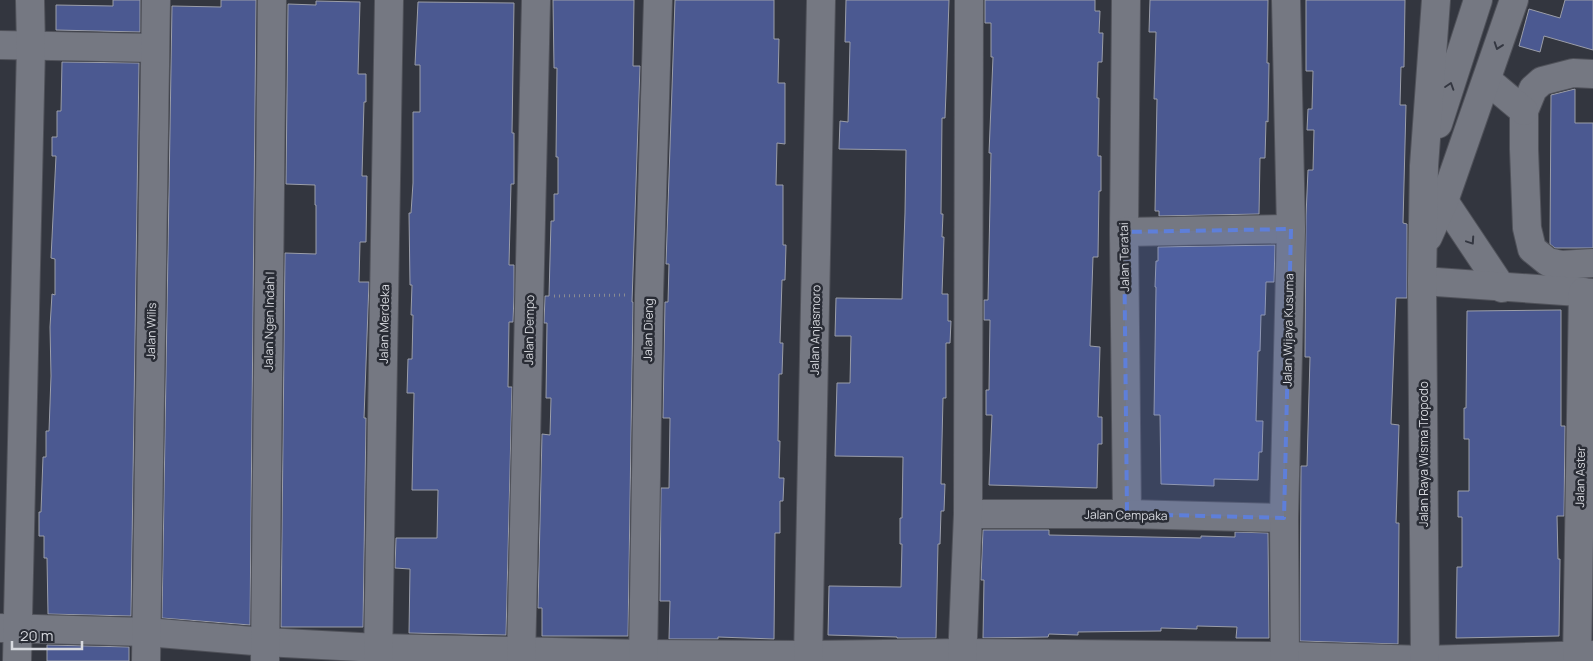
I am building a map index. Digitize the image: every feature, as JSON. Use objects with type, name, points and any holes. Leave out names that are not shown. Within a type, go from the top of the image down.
[{"type":"street","points":[[17,661],[9,628],[31,46],[30,0]]},
{"type":"street","name":"Jalan Wilis","points":[[146,661],[156,0]]},
{"type":"street","name":"Jalan Ngen Indah I","points":[[265,651],[272,0]]},
{"type":"street","name":"Jalan Merdeka","points":[[378,655],[389,0]]},
{"type":"street","name":"Jalan Dempo","points":[[522,655],[536,0]]},
{"type":"street","name":"Jalan Dieng","points":[[643,657],[648,295],[658,0]]},
{"type":"street","name":"Jalan Anjasmoro","points":[[808,658],[821,0]]},
{"type":"street","points":[[962,657],[968,514],[969,0]]},
{"type":"street","name":"Jalan Teratai","points":[[1126,0],[1124,232],[1128,514]]},
{"type":"street","name":"Jalan Wijaya Kusuma","points":[[1285,658],[1284,518],[1291,229],[1286,0]]},
{"type":"street","points":[[1424,166],[1436,0]]},
{"type":"street","points":[[1424,166],[1478,0]]},
{"type":"street","points":[[1423,248],[1444,201],[1514,0]]},
{"type":"street","points":[[0,45],[155,48]]},
{"type":"street","points":[[1593,74],[1573,73],[1542,81],[1533,89],[1524,111],[1527,228],[1532,249],[1548,262],[1561,265],[1593,263]]},
{"type":"street","points":[[1487,80],[1524,111]]},
{"type":"street","name":"Jalan Raya Wisma Tropodo","points":[[1424,166],[1422,281],[1425,660]]},
{"type":"street","points":[[1444,201],[1502,288]]},
{"type":"street","points":[[1124,232],[1291,229]]},
{"type":"street","points":[[1422,281],[1502,288],[1588,292]]},
{"type":"street","name":"Jalan Aster","points":[[1582,657],[1588,292]]},
{"type":"street","name":"Jalan Cempaka","points":[[968,514],[1128,514],[1284,518]]},
{"type":"street","points":[[9,628],[147,632],[265,651],[378,655],[1425,660],[1582,657]]},
{"type":"path","points":[[529,297],[648,295]]},
{"type":"highlighted area","points":[[1291,229],[1284,518],[1127,514],[1124,232]]},
{"type":"building","points":[[113,0],[140,0],[140,32],[56,30],[56,5],[113,6]]},
{"type":"building","points":[[221,0],[256,0],[250,625],[162,618],[172,6],[221,7]]},
{"type":"building","points":[[553,0],[634,0],[633,66],[640,66],[632,302],[628,636],[542,636],[542,608],[538,608],[542,434],[550,435],[551,398],[546,398],[547,323],[544,323],[545,296],[549,296],[551,221],[554,221],[554,194],[558,194],[558,157],[556,157],[557,68],[554,68]]},
{"type":"building","points":[[675,0],[774,0],[774,39],[779,39],[778,83],[785,83],[785,144],[777,143],[776,185],[783,185],[783,245],[786,245],[785,280],[782,280],[780,343],[783,343],[782,374],[779,374],[778,441],[780,441],[779,478],[784,478],[783,501],[780,501],[780,533],[775,533],[774,639],[718,637],[718,639],[669,639],[670,601],[660,601],[661,488],[669,488],[670,418],[663,418],[665,302],[668,302],[669,264],[666,264]]},
{"type":"building","points":[[846,0],[949,0],[945,118],[942,118],[941,214],[943,214],[942,237],[944,237],[942,294],[948,294],[948,321],[951,321],[950,343],[946,343],[946,398],[943,398],[941,484],[945,484],[944,511],[941,511],[940,544],[938,544],[936,638],[828,635],[829,586],[901,587],[902,544],[900,544],[900,518],[902,518],[903,457],[835,456],[837,383],[850,383],[851,336],[835,336],[836,298],[902,299],[905,213],[906,150],[839,149],[840,121],[848,122],[850,42],[845,42]]},
{"type":"building","points":[[985,0],[1095,0],[1095,11],[1100,11],[1099,33],[1103,33],[1102,62],[1098,62],[1097,98],[1099,98],[1098,156],[1101,156],[1101,191],[1099,191],[1098,257],[1093,257],[1090,346],[1100,347],[1098,417],[1102,417],[1102,444],[1098,444],[1097,488],[989,485],[992,415],[986,415],[986,390],[989,390],[990,320],[984,320],[984,300],[988,300],[991,153],[989,153],[993,57],[991,57],[991,23],[985,23]]},
{"type":"building","points":[[1150,0],[1268,0],[1268,122],[1266,121],[1265,158],[1260,158],[1259,214],[1159,216],[1159,211],[1155,211],[1157,99],[1154,99],[1156,32],[1149,32]]},
{"type":"building","points":[[1306,0],[1405,0],[1404,67],[1401,67],[1400,105],[1406,105],[1403,223],[1407,224],[1407,298],[1396,298],[1391,424],[1399,425],[1396,523],[1399,523],[1398,644],[1300,641],[1301,466],[1307,466],[1310,357],[1305,357],[1306,216],[1308,170],[1313,170],[1314,130],[1307,130],[1308,109],[1312,109],[1313,71],[1306,71]]},
{"type":"building","points":[[1565,0],[1593,0],[1593,50],[1544,36],[1540,52],[1519,46],[1529,9],[1560,18]]},
{"type":"building","points":[[316,1],[360,2],[358,74],[366,74],[362,176],[367,176],[366,242],[360,242],[359,282],[369,282],[364,418],[366,418],[363,627],[281,627],[285,253],[316,254],[315,185],[286,184],[288,4],[316,5]]},
{"type":"building","points":[[418,2],[514,3],[512,133],[514,133],[514,184],[511,184],[509,265],[514,265],[514,295],[513,322],[509,322],[508,387],[512,387],[506,635],[409,633],[410,569],[395,568],[396,538],[437,538],[438,490],[412,490],[414,393],[407,393],[408,359],[412,359],[413,315],[411,315],[412,285],[410,285],[409,213],[411,213],[413,183],[413,112],[420,112],[420,65],[415,65]]},
{"type":"building","points":[[62,62],[139,63],[131,616],[48,614],[47,558],[44,558],[44,536],[39,536],[39,512],[41,512],[43,457],[46,457],[46,431],[49,431],[50,327],[52,294],[55,295],[55,259],[51,258],[56,156],[52,156],[52,137],[57,137],[57,111],[61,111]]},
{"type":"building","points":[[1575,89],[1575,123],[1593,123],[1593,248],[1555,248],[1550,244],[1551,95]]},
{"type":"building","points":[[1275,245],[1274,282],[1266,282],[1265,315],[1261,315],[1260,351],[1258,351],[1256,421],[1263,421],[1262,452],[1259,452],[1258,480],[1214,479],[1214,486],[1161,484],[1160,415],[1154,415],[1155,287],[1158,247]]},
{"type":"building","points":[[1561,310],[1561,426],[1565,426],[1564,516],[1557,516],[1558,559],[1560,559],[1559,636],[1456,638],[1457,567],[1462,567],[1462,517],[1458,517],[1458,491],[1469,491],[1469,439],[1464,439],[1467,311]]},
{"type":"building","points":[[983,530],[1049,530],[1049,535],[1201,538],[1201,536],[1235,537],[1235,532],[1268,533],[1269,638],[1236,638],[1237,627],[1197,626],[1197,629],[1161,628],[1161,631],[1078,632],[1078,635],[1049,634],[1048,637],[983,638],[984,580],[981,580]]},
{"type":"building","points":[[47,645],[129,647],[129,661],[47,661]]}]
